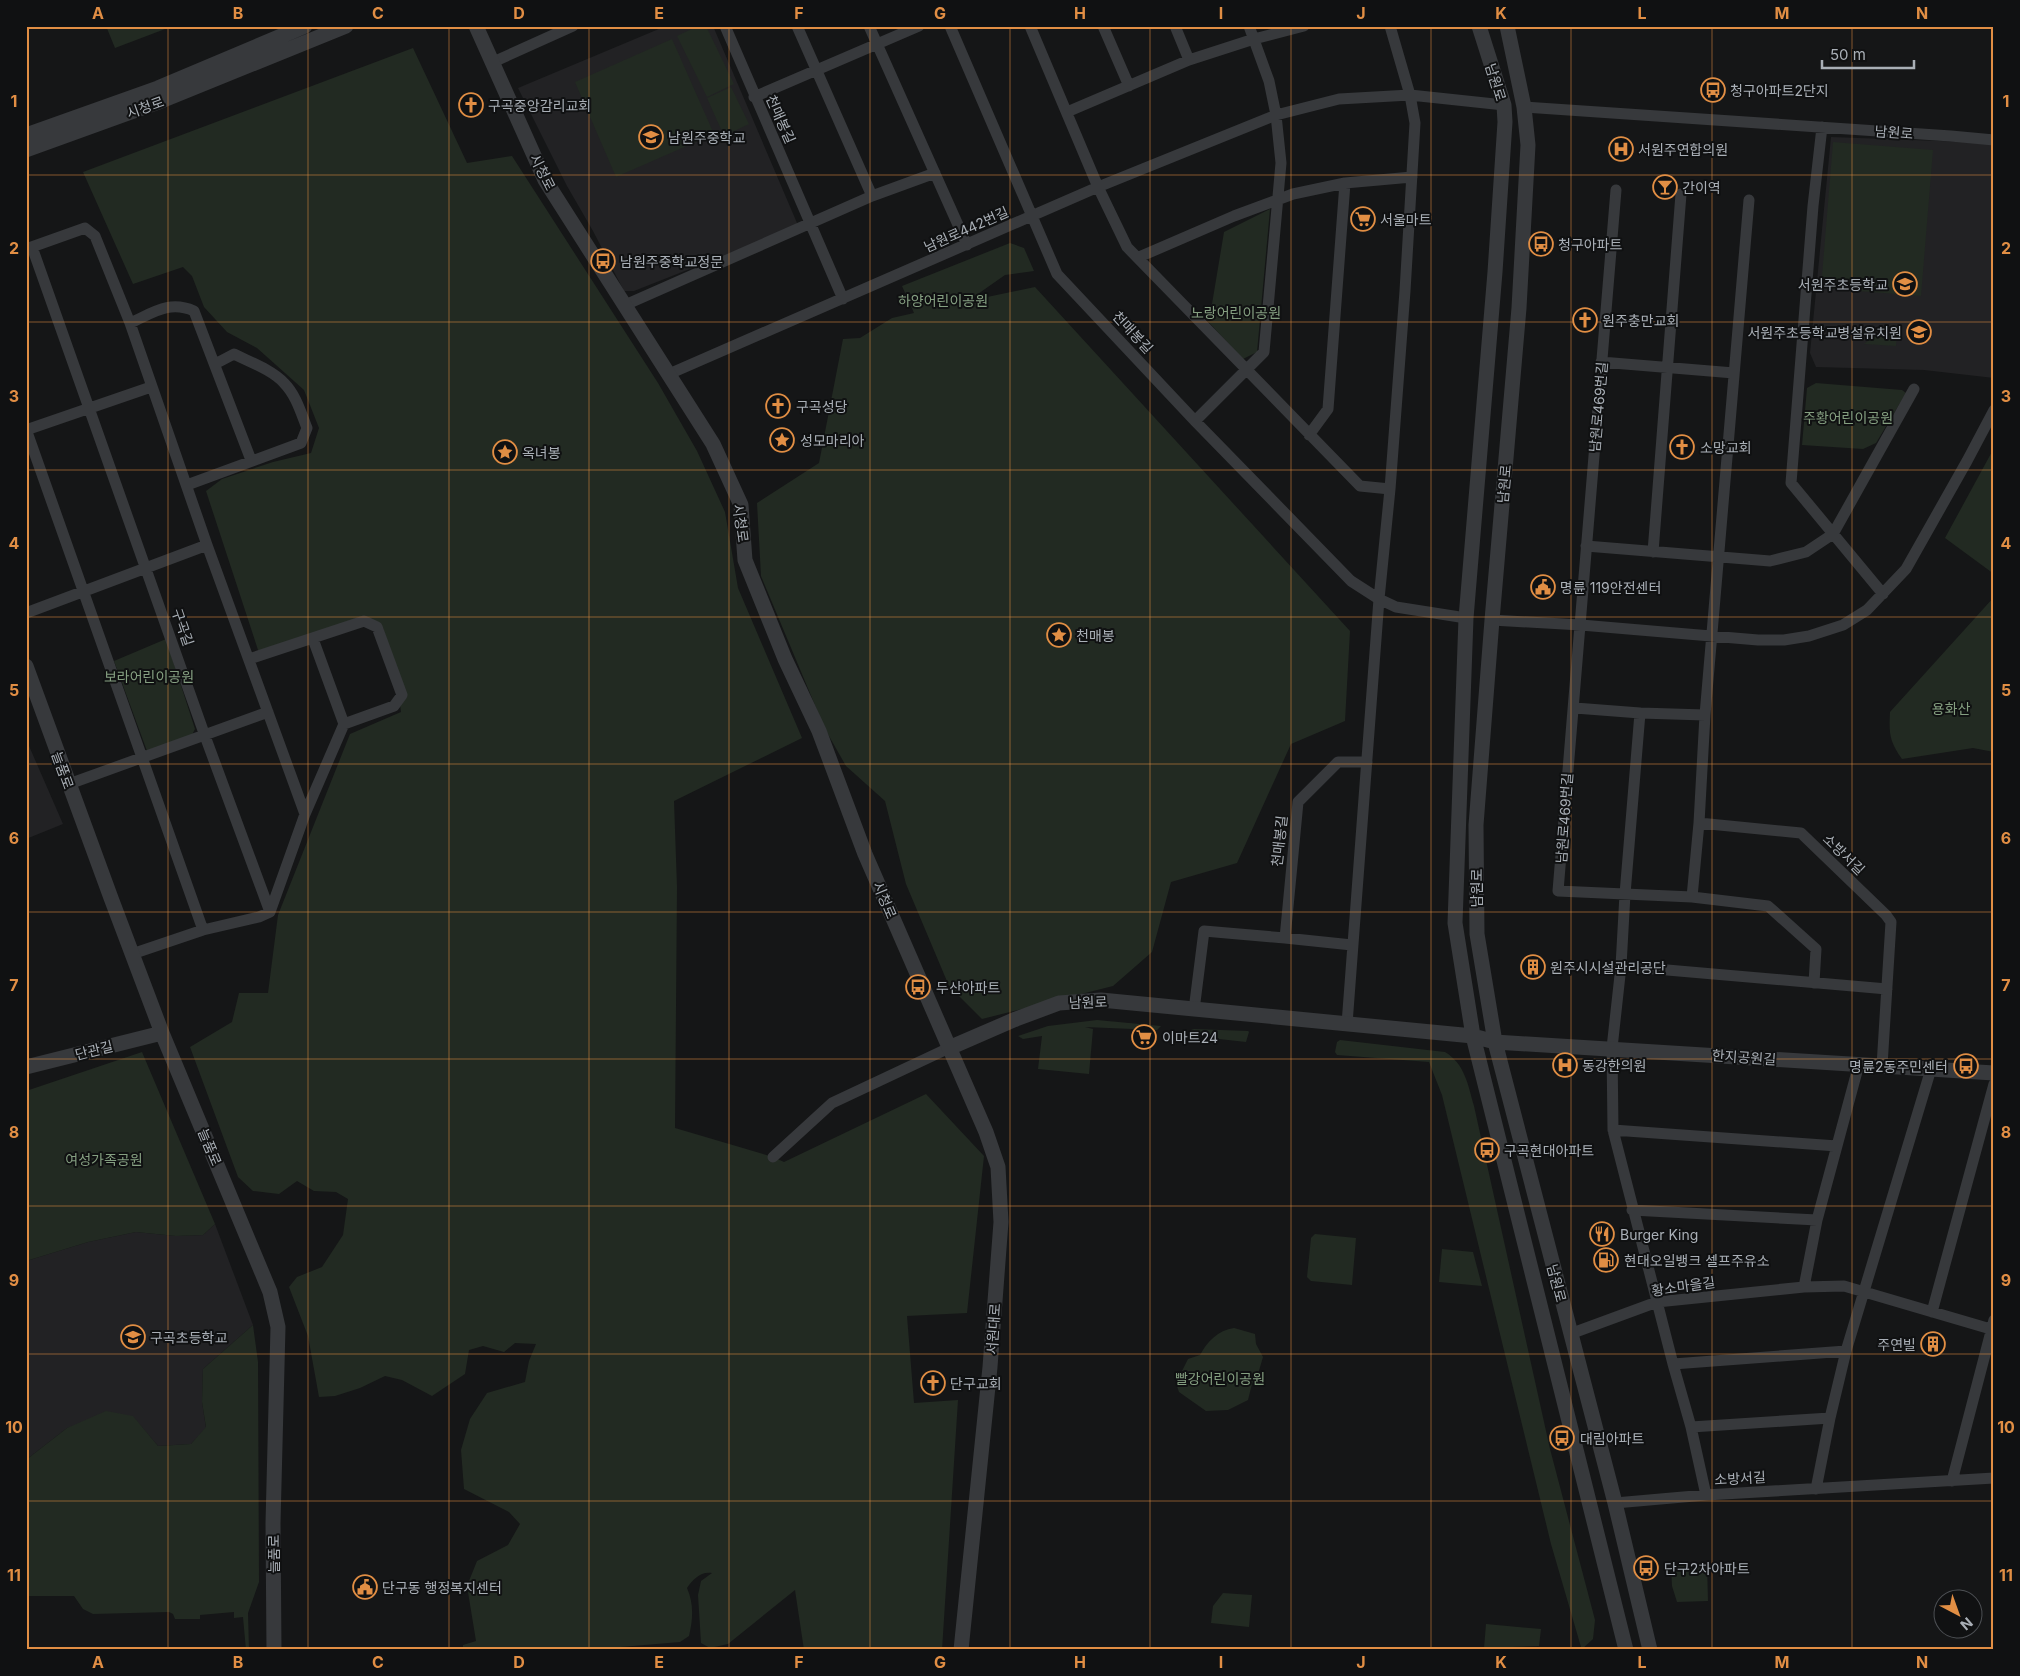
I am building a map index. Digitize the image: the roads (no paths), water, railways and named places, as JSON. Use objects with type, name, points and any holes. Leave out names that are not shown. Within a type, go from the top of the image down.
[{"type":"street","name":"시청로","points":[[26,135],[158,88],[305,26]]},
{"type":"street","name":"시청로","points":[[26,150],[156,103],[346,26]]},
{"type":"street","name":"시청로","points":[[476,26],[545,180],[713,444],[741,505],[746,560],[786,660],[818,731],[865,854],[948,1048]]},
{"type":"street","points":[[491,63],[573,26]]},
{"type":"street","name":"천매봉길","points":[[725,26],[754,97],[812,223],[844,299]]},
{"type":"street","points":[[797,26],[872,196]]},
{"type":"street","points":[[869,26],[967,245]]},
{"type":"street","points":[[754,97],[920,26]]},
{"type":"street","name":"천매봉길","points":[[950,26],[1057,274],[1195,421],[1352,581],[1379,599],[1396,607],[1466,618]]},
{"type":"street","points":[[1030,26],[1098,187],[1127,247],[1360,486],[1390,490]]},
{"type":"street","points":[[1103,26],[1129,86]]},
{"type":"street","points":[[1175,26],[1189,60]]},
{"type":"street","points":[[1195,421],[1264,352],[1281,162],[1276,115],[1269,81],[1249,26]]},
{"type":"street","points":[[1067,112],[1189,60],[1254,39],[1304,26]]},
{"type":"street","points":[[1347,1024],[1379,599],[1390,490],[1415,124],[1410,96],[1390,26]]},
{"type":"street","name":"남원로","points":[[1479,26],[1504,106],[1505,122],[1495,272],[1466,618],[1455,923],[1472,1036],[1626,1650]]},
{"type":"street","name":"남원로","points":[[1507,26],[1524,107],[1528,145],[1519,308],[1476,834],[1477,934],[1495,1042],[1615,1503],[1650,1650]]},
{"type":"street","name":"남원로442번길","points":[[670,374],[1098,187],[1276,115],[1339,99],[1410,96],[1504,106]]},
{"type":"street","points":[[1504,106],[1524,107]]},
{"type":"street","name":"남원로","points":[[1524,107],[1994,140]]},
{"type":"street","points":[[1822,127],[1813,206],[1791,483],[1883,594]]},
{"type":"street","points":[[625,304],[872,196],[935,172]]},
{"type":"street","points":[[1138,258],[1293,194],[1345,183],[1412,177]]},
{"type":"street","points":[[1309,435],[1328,410],[1345,183]]},
{"type":"street","name":"남원로469번길","points":[[1616,190],[1586,546],[1575,708],[1569,752],[1558,891],[1625,894]]},
{"type":"street","points":[[1654,552],[1681,194]]},
{"type":"street","points":[[1692,897],[1699,823],[1705,715],[1749,200]]},
{"type":"street","name":"구곡길","points":[[270,912],[204,736],[146,567],[29,248],[85,228],[95,236],[130,323],[207,545],[305,814]]},
{"type":"street","points":[[130,323],[172,305],[182,306],[194,311],[251,460]]},
{"type":"street","points":[[186,485],[301,443],[307,428],[295,397],[284,382],[254,363],[234,354],[215,364]]},
{"type":"street","points":[[1601,362],[1734,373]]},
{"type":"street","points":[[151,387],[26,430],[204,930]]},
{"type":"street","points":[[1586,546],[1770,562],[1806,552],[1833,534],[1914,389]]},
{"type":"street","points":[[1466,618],[1581,625],[1712,637],[1784,640],[1809,636],[1843,625],[1868,610],[1906,569],[1968,462],[1994,410]]},
{"type":"street","points":[[26,612],[207,545]]},
{"type":"street","points":[[249,659],[364,621],[377,627],[402,695],[394,706],[344,724]]},
{"type":"street","points":[[132,954],[204,930],[259,917],[270,912],[305,814],[344,724],[313,639]]},
{"type":"street","name":"늘품로","points":[[26,666],[68,784],[162,1033],[270,1292],[278,1327],[273,1523],[274,1650]]},
{"type":"street","points":[[1575,708],[1705,715]]},
{"type":"street","points":[[68,784],[268,712]]},
{"type":"street","name":"소방서길","points":[[1640,713],[1621,966],[1612,1048],[1613,1130],[1632,1210],[1691,1427],[1706,1495],[1994,1478]]},
{"type":"street","name":"천매봉길","points":[[1285,938],[1298,802],[1338,762],[1367,762]]},
{"type":"street","name":"소방서길","points":[[1699,823],[1801,833],[1886,915],[1891,922],[1882,1066]]},
{"type":"street","points":[[1625,894],[1692,897],[1768,906],[1816,949],[1814,982]]},
{"type":"street","points":[[1194,1010],[1204,931],[1352,945]]},
{"type":"street","points":[[1621,966],[1887,989]]},
{"type":"street","name":"남원로","points":[[773,1157],[832,1103],[948,1048],[1059,1003],[1101,1000],[1472,1036]]},
{"type":"street","name":"단관길","points":[[26,1067],[162,1033]]},
{"type":"street","name":"한지공원길","points":[[1472,1036],[1495,1042],[1994,1073]]},
{"type":"street","name":"서원대로","points":[[948,1048],[986,1132],[998,1168],[1001,1222],[990,1366],[961,1650]]},
{"type":"street","points":[[1804,1287],[1817,1220],[1859,1064]]},
{"type":"street","points":[[1816,1489],[1846,1351],[1931,1068]]},
{"type":"street","points":[[1932,1312],[1994,1084]]},
{"type":"street","points":[[1613,1130],[1838,1146]]},
{"type":"street","points":[[1632,1210],[1817,1220]]},
{"type":"street","name":"황소마을길","points":[[1570,1334],[1657,1302],[1804,1287],[1844,1286],[1932,1312],[1993,1326],[1952,1481]]},
{"type":"street","points":[[1673,1364],[1846,1351]]},
{"type":"street","points":[[1691,1427],[1830,1418]]},
{"type":"street","points":[[1615,1503],[1706,1495]]},
{"type":"place","name":"청구아파트2단지","points":[[1713,90]]},
{"type":"place","name":"구곡중앙감리교회","points":[[471,105]]},
{"type":"place","name":"남원주중학교","points":[[651,137]]},
{"type":"place","name":"서원주연합의원","points":[[1621,149]]},
{"type":"place","name":"간이역","points":[[1665,187]]},
{"type":"place","name":"서울마트","points":[[1363,219]]},
{"type":"place","name":"청구아파트","points":[[1541,244]]},
{"type":"place","name":"남원주중학교정문","points":[[603,261]]},
{"type":"place","name":"서원주초등학교","points":[[1905,284]]},
{"type":"place","name":"원주충만교회","points":[[1585,320]]},
{"type":"place","name":"서원주초등학교병설유치원","points":[[1919,332]]},
{"type":"place","name":"구곡성당","points":[[778,406]]},
{"type":"place","name":"성모마리아","points":[[782,440]]},
{"type":"place","name":"소망교회","points":[[1682,447]]},
{"type":"place","name":"옥녀봉","points":[[505,452]]},
{"type":"place","name":"명륜 119안전센터","points":[[1543,587]]},
{"type":"place","name":"천매봉","points":[[1059,635]]},
{"type":"place","name":"원주시시설관리공단","points":[[1533,967]]},
{"type":"place","name":"두산아파트","points":[[918,987]]},
{"type":"place","name":"이마트24","points":[[1144,1037]]},
{"type":"place","name":"동강한의원","points":[[1565,1065]]},
{"type":"place","name":"명륜2동주민센터","points":[[1966,1066]]},
{"type":"place","name":"구곡현대아파트","points":[[1487,1150]]},
{"type":"place","name":"Burger King","points":[[1602,1234]]},
{"type":"place","name":"현대오일뱅크 셀프주유소","points":[[1606,1260]]},
{"type":"place","name":"구곡초등학교","points":[[133,1337]]},
{"type":"place","name":"주연빌","points":[[1933,1344]]},
{"type":"place","name":"단구교회","points":[[933,1383]]},
{"type":"place","name":"대림아파트","points":[[1562,1438]]},
{"type":"place","name":"단구2차아파트","points":[[1646,1568]]},
{"type":"place","name":"단구동 행정복지센터","points":[[365,1587]]},
{"type":"park label","name":"하양어린이공원","points":[[943,300]]},
{"type":"park label","name":"노랑어린이공원","points":[[1236,312]]},
{"type":"park label","name":"주황어린이공원","points":[[1848,417]]},
{"type":"park label","name":"보라어린이공원","points":[[149,676]]},
{"type":"park label","name":"용화산","points":[[1951,708]]},
{"type":"park label","name":"여성가족공원","points":[[104,1159]]},
{"type":"park label","name":"빨강어린이공원","points":[[1220,1378]]}]
